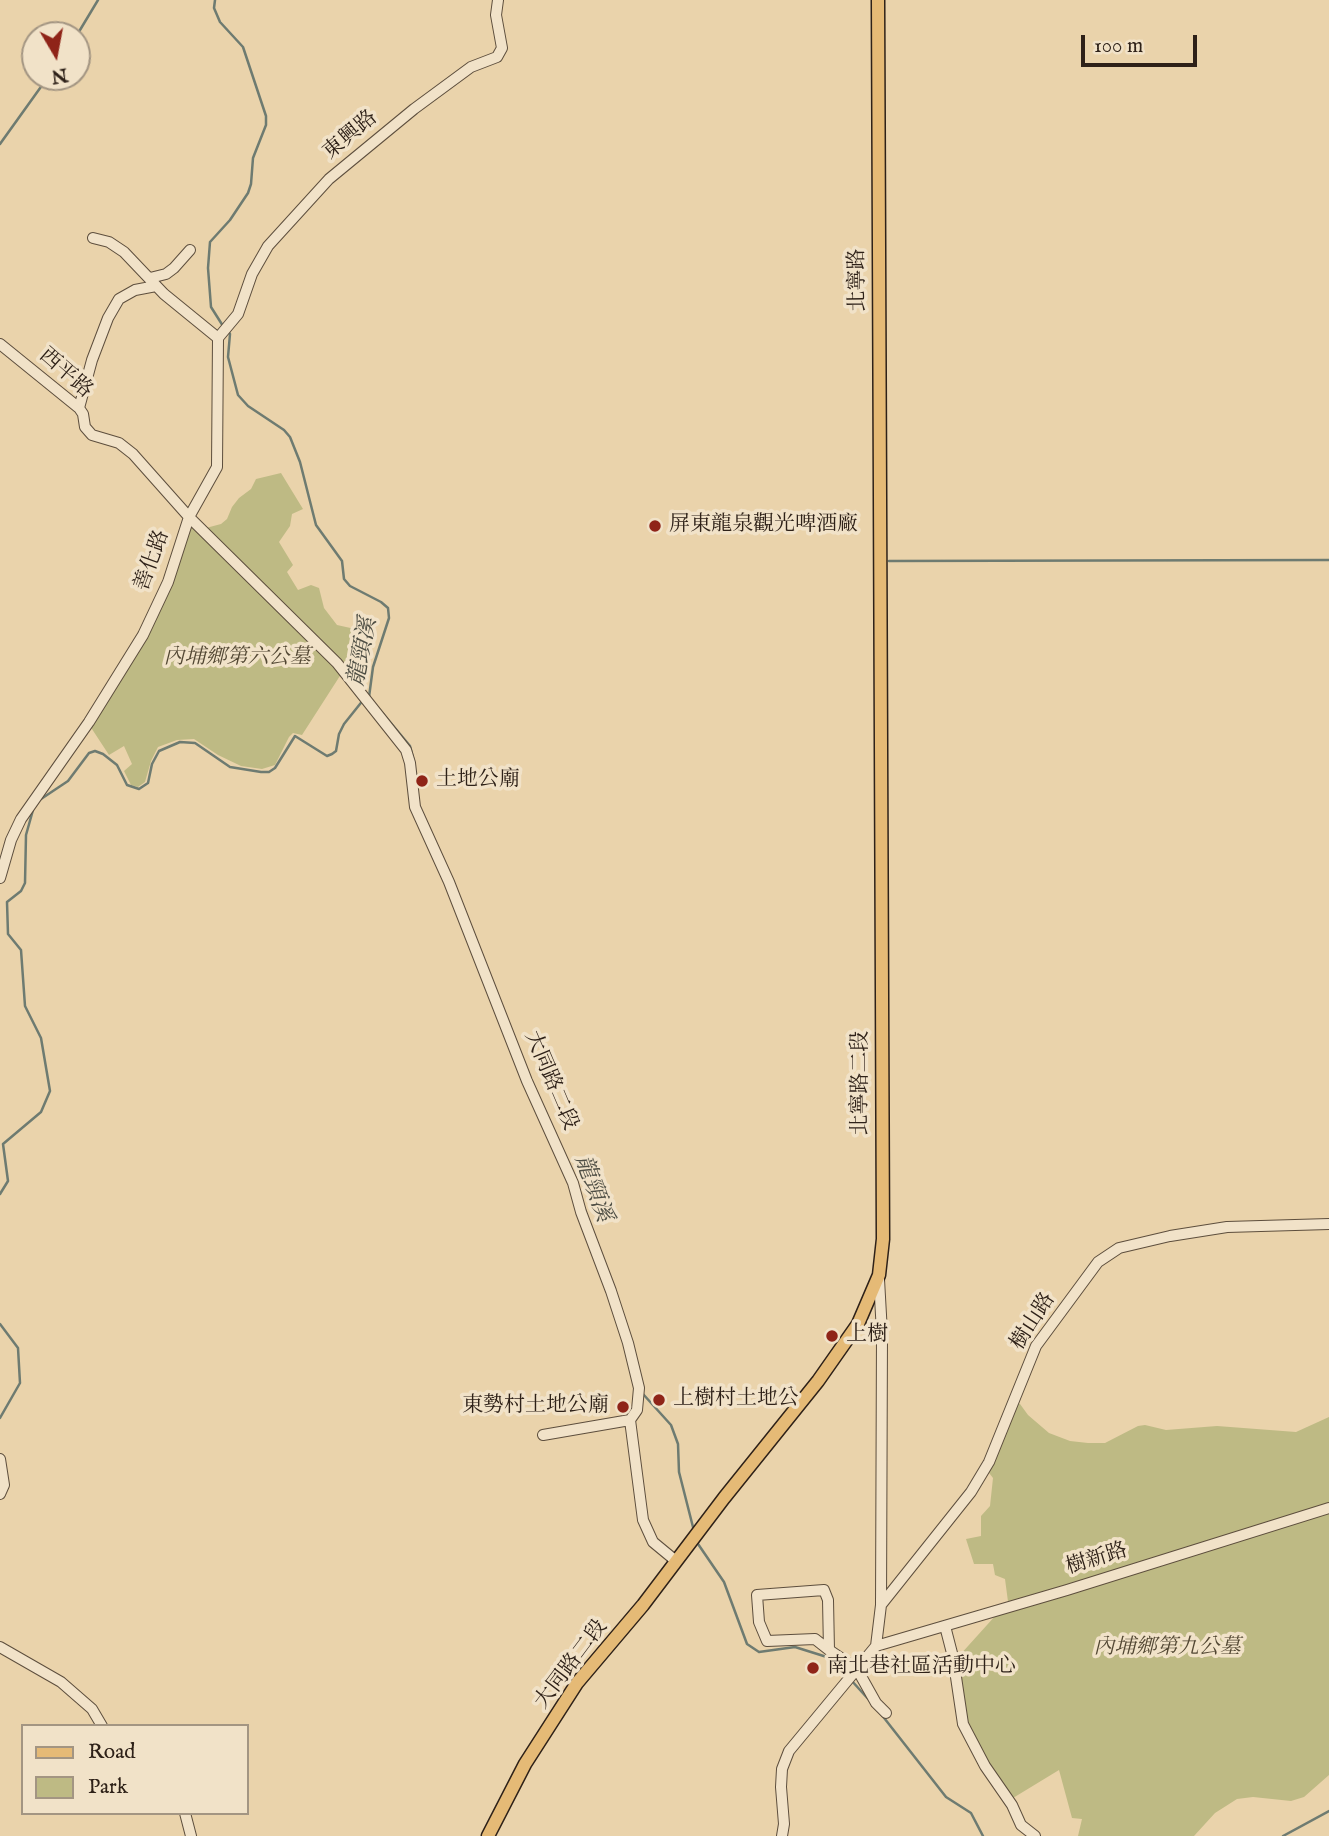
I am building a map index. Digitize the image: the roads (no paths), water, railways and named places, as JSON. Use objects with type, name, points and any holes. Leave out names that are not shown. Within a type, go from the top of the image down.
[{"type":"main road","name":"北寧路","points":[[878,0],[881,559]]},
{"type":"main road","name":"北寧路二段","points":[[879,1275],[883,1239],[881,559]]},
{"type":"main road","name":"大同路二段","points":[[488,1836],[525,1764],[577,1683],[629,1623],[818,1381],[858,1324],[879,1275]]},
{"type":"street","name":"東興路","points":[[224,332],[238,314],[252,274],[268,246],[329,179],[439,88],[471,67],[497,57],[502,48],[496,15],[498,0]]},
{"type":"street","points":[[93,238],[109,242],[124,252],[153,282],[224,332]]},
{"type":"street","points":[[79,408],[92,360],[108,318],[119,299],[166,274],[190,250]]},
{"type":"street","name":"善化路","points":[[0,878],[21,819],[102,702],[143,635],[168,582],[189,517],[217,467],[224,332]]},
{"type":"street","name":"西平路","points":[[0,344],[79,408],[85,427],[92,435],[119,443],[128,450],[189,517],[337,663],[365,698]]},
{"type":"street","name":"大同路二段","points":[[365,698],[406,750],[415,807],[423,829],[449,882],[527,1081],[573,1183],[628,1343],[639,1388],[637,1410],[630,1420],[643,1520],[653,1542],[676,1561]]},
{"type":"street","name":"樹山路","points":[[881,1605],[971,1492],[989,1462],[1036,1346],[1098,1262],[1119,1248],[1170,1236],[1227,1227],[1329,1224]]},
{"type":"street","name":"北寧路二段","points":[[879,1275],[882,1346],[881,1605]]},
{"type":"street","points":[[544,1435],[630,1420]]},
{"type":"street","points":[[0,1459],[4,1485],[0,1494]]},
{"type":"street","name":"樹新路","points":[[876,1646],[1329,1508]]},
{"type":"street","points":[[829,1650],[828,1600],[824,1590],[757,1595],[759,1622],[767,1641],[814,1639],[829,1650],[886,1713]]},
{"type":"street","points":[[782,1836],[784,1824],[780,1787],[782,1769],[789,1751],[876,1646],[881,1605]]},
{"type":"street","points":[[945,1626],[953,1657],[963,1724],[985,1766],[1012,1805],[1022,1830],[1035,1836]]},
{"type":"street","points":[[0,1647],[61,1682],[92,1709],[101,1724]]},
{"type":"street","points":[[186,1815],[191,1836]]},
{"type":"waterway","points":[[85,21],[98,0]]},
{"type":"waterway","name":"龍頸溪","points":[[215,0],[214,8],[220,22],[243,47],[266,116],[266,125],[253,158],[248,193],[230,220],[210,242],[208,268],[211,307],[223,326]]},
{"type":"waterway","points":[[0,144],[38,91]]},
{"type":"waterway","name":"龍頸溪","points":[[228,331],[228,357],[238,395],[248,406],[290,437],[300,462],[316,525],[342,561],[344,579],[350,586],[388,608],[389,618],[373,667],[369,697]]},
{"type":"waterway","points":[[889,561],[1329,560]]},
{"type":"waterway","points":[[38,801],[68,781],[89,753],[95,751],[117,765],[127,785],[139,789],[148,783],[152,764],[159,751],[180,742],[195,743],[230,767],[261,772],[269,772],[275,768],[295,736],[327,756],[336,751],[344,724],[364,699]]},
{"type":"waterway","name":"龍頸溪","points":[[380,710],[410,746],[413,758]]},
{"type":"waterway","points":[[0,1194],[8,1181],[3,1144],[41,1112],[50,1091],[41,1038],[25,1006],[21,950],[8,934],[7,902],[21,891],[25,883],[26,835],[33,810]]},
{"type":"waterway","points":[[0,1324],[18,1348],[20,1383],[0,1418]]},
{"type":"waterway","points":[[643,1394],[671,1425],[678,1444],[679,1472],[694,1531]]},
{"type":"waterway","points":[[696,1541],[724,1582],[747,1644],[759,1652],[795,1647],[830,1658],[847,1675]]},
{"type":"waterway","points":[[851,1680],[870,1701]]},
{"type":"waterway","points":[[881,1714],[946,1797],[971,1813],[983,1836]]},
{"type":"waterway","points":[[1283,1836],[1329,1811]]},
{"type":"place","name":"屏東龍泉觀光啤酒廠","points":[[655,526]]},
{"type":"place","name":"土地公廟","points":[[422,781]]},
{"type":"place","name":"上樹","points":[[832,1336]]},
{"type":"place","name":"上樹村土地公","points":[[659,1400]]},
{"type":"place","name":"東勢村土地公廟","points":[[623,1407]]},
{"type":"place","name":"南北巷社區活動中心","points":[[813,1668]]},
{"type":"park label","name":"內埔鄉第六公墓","points":[[237,659]]},
{"type":"park label","name":"內埔鄉第九公墓","points":[[1167,1649]]}]
